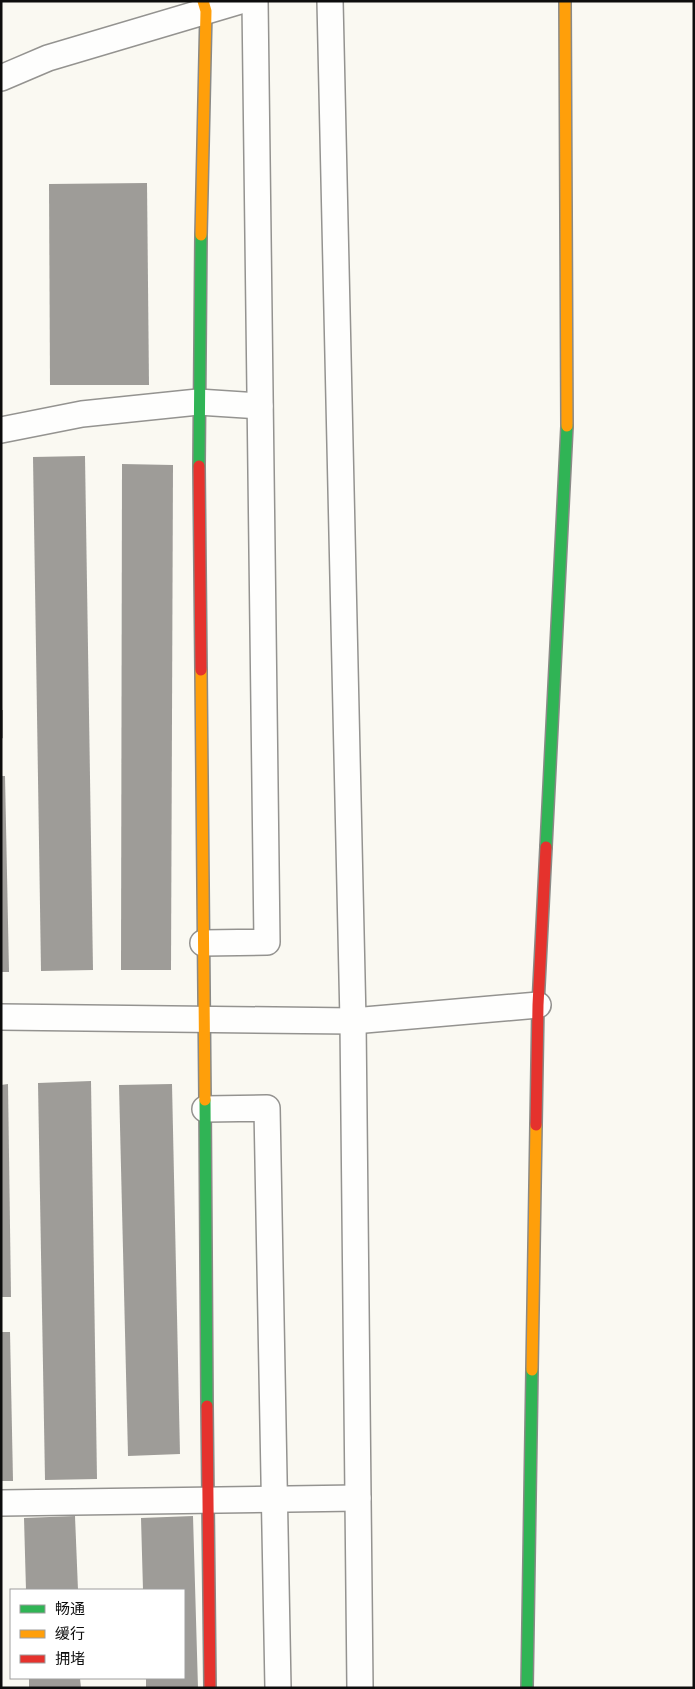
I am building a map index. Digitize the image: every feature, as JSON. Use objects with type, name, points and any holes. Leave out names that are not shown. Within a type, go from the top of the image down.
[{"type":"street","points":[[1,78],[48,58],[204,6],[240,1]]},
{"type":"street","points":[[203,943],[268,942],[255,1]]},
{"type":"street","points":[[330,1],[353,1021],[360,1688]]},
{"type":"street","points":[[527,1688],[538,1005],[567,418],[565,1]]},
{"type":"street","points":[[204,6],[198,402],[210,1688]]},
{"type":"street","points":[[1,430],[82,414],[198,402],[260,406]]},
{"type":"street","points":[[1,1017],[353,1021],[538,1005]]},
{"type":"street","points":[[205,1109],[267,1108],[276,1499],[278,1688]]},
{"type":"street","points":[[1,1503],[358,1498]]},
{"type":"building","points":[[147,183],[149,385],[50,385],[49,184]]},
{"type":"building","points":[[85,456],[93,970],[41,971],[33,457]]},
{"type":"building","points":[[122,464],[173,465],[171,970],[121,970]]},
{"type":"building","points":[[1,710],[3,710],[3,738],[1,739]]},
{"type":"building","points":[[1,776],[5,776],[9,972],[1,972]]},
{"type":"building","points":[[91,1081],[97,1479],[45,1480],[38,1083]]},
{"type":"building","points":[[8,1084],[11,1297],[1,1297],[1,1085]]},
{"type":"building","points":[[172,1084],[180,1454],[128,1456],[119,1085]]},
{"type":"building","points":[[1,1332],[10,1332],[13,1481],[1,1481]]},
{"type":"building","points":[[75,1516],[78,1589],[26,1589],[24,1518]]},
{"type":"building","points":[[193,1516],[198,1688],[146,1688],[146,1679],[185,1679],[185,1589],[143,1589],[141,1518]]},
{"type":"building","points":[[29,1679],[80,1679],[81,1688],[29,1688]]},
{"type":"traffic: fast","points":[[199,466],[201,235]]},
{"type":"traffic: fast","points":[[546,847],[567,426]]},
{"type":"traffic: fast","points":[[205,1100],[207,1406]]},
{"type":"traffic: fast","points":[[527,1688],[532,1370]]},
{"type":"traffic: slow","points":[[201,235],[206,11],[203,1]]},
{"type":"traffic: slow","points":[[565,1],[567,426]]},
{"type":"traffic: slow","points":[[201,670],[205,1100]]},
{"type":"traffic: slow","points":[[532,1370],[536,1125]]},
{"type":"traffic: jam","points":[[199,466],[201,670]]},
{"type":"traffic: jam","points":[[536,1125],[538,1005],[546,847]]},
{"type":"traffic: jam","points":[[207,1406],[210,1688]]}]
